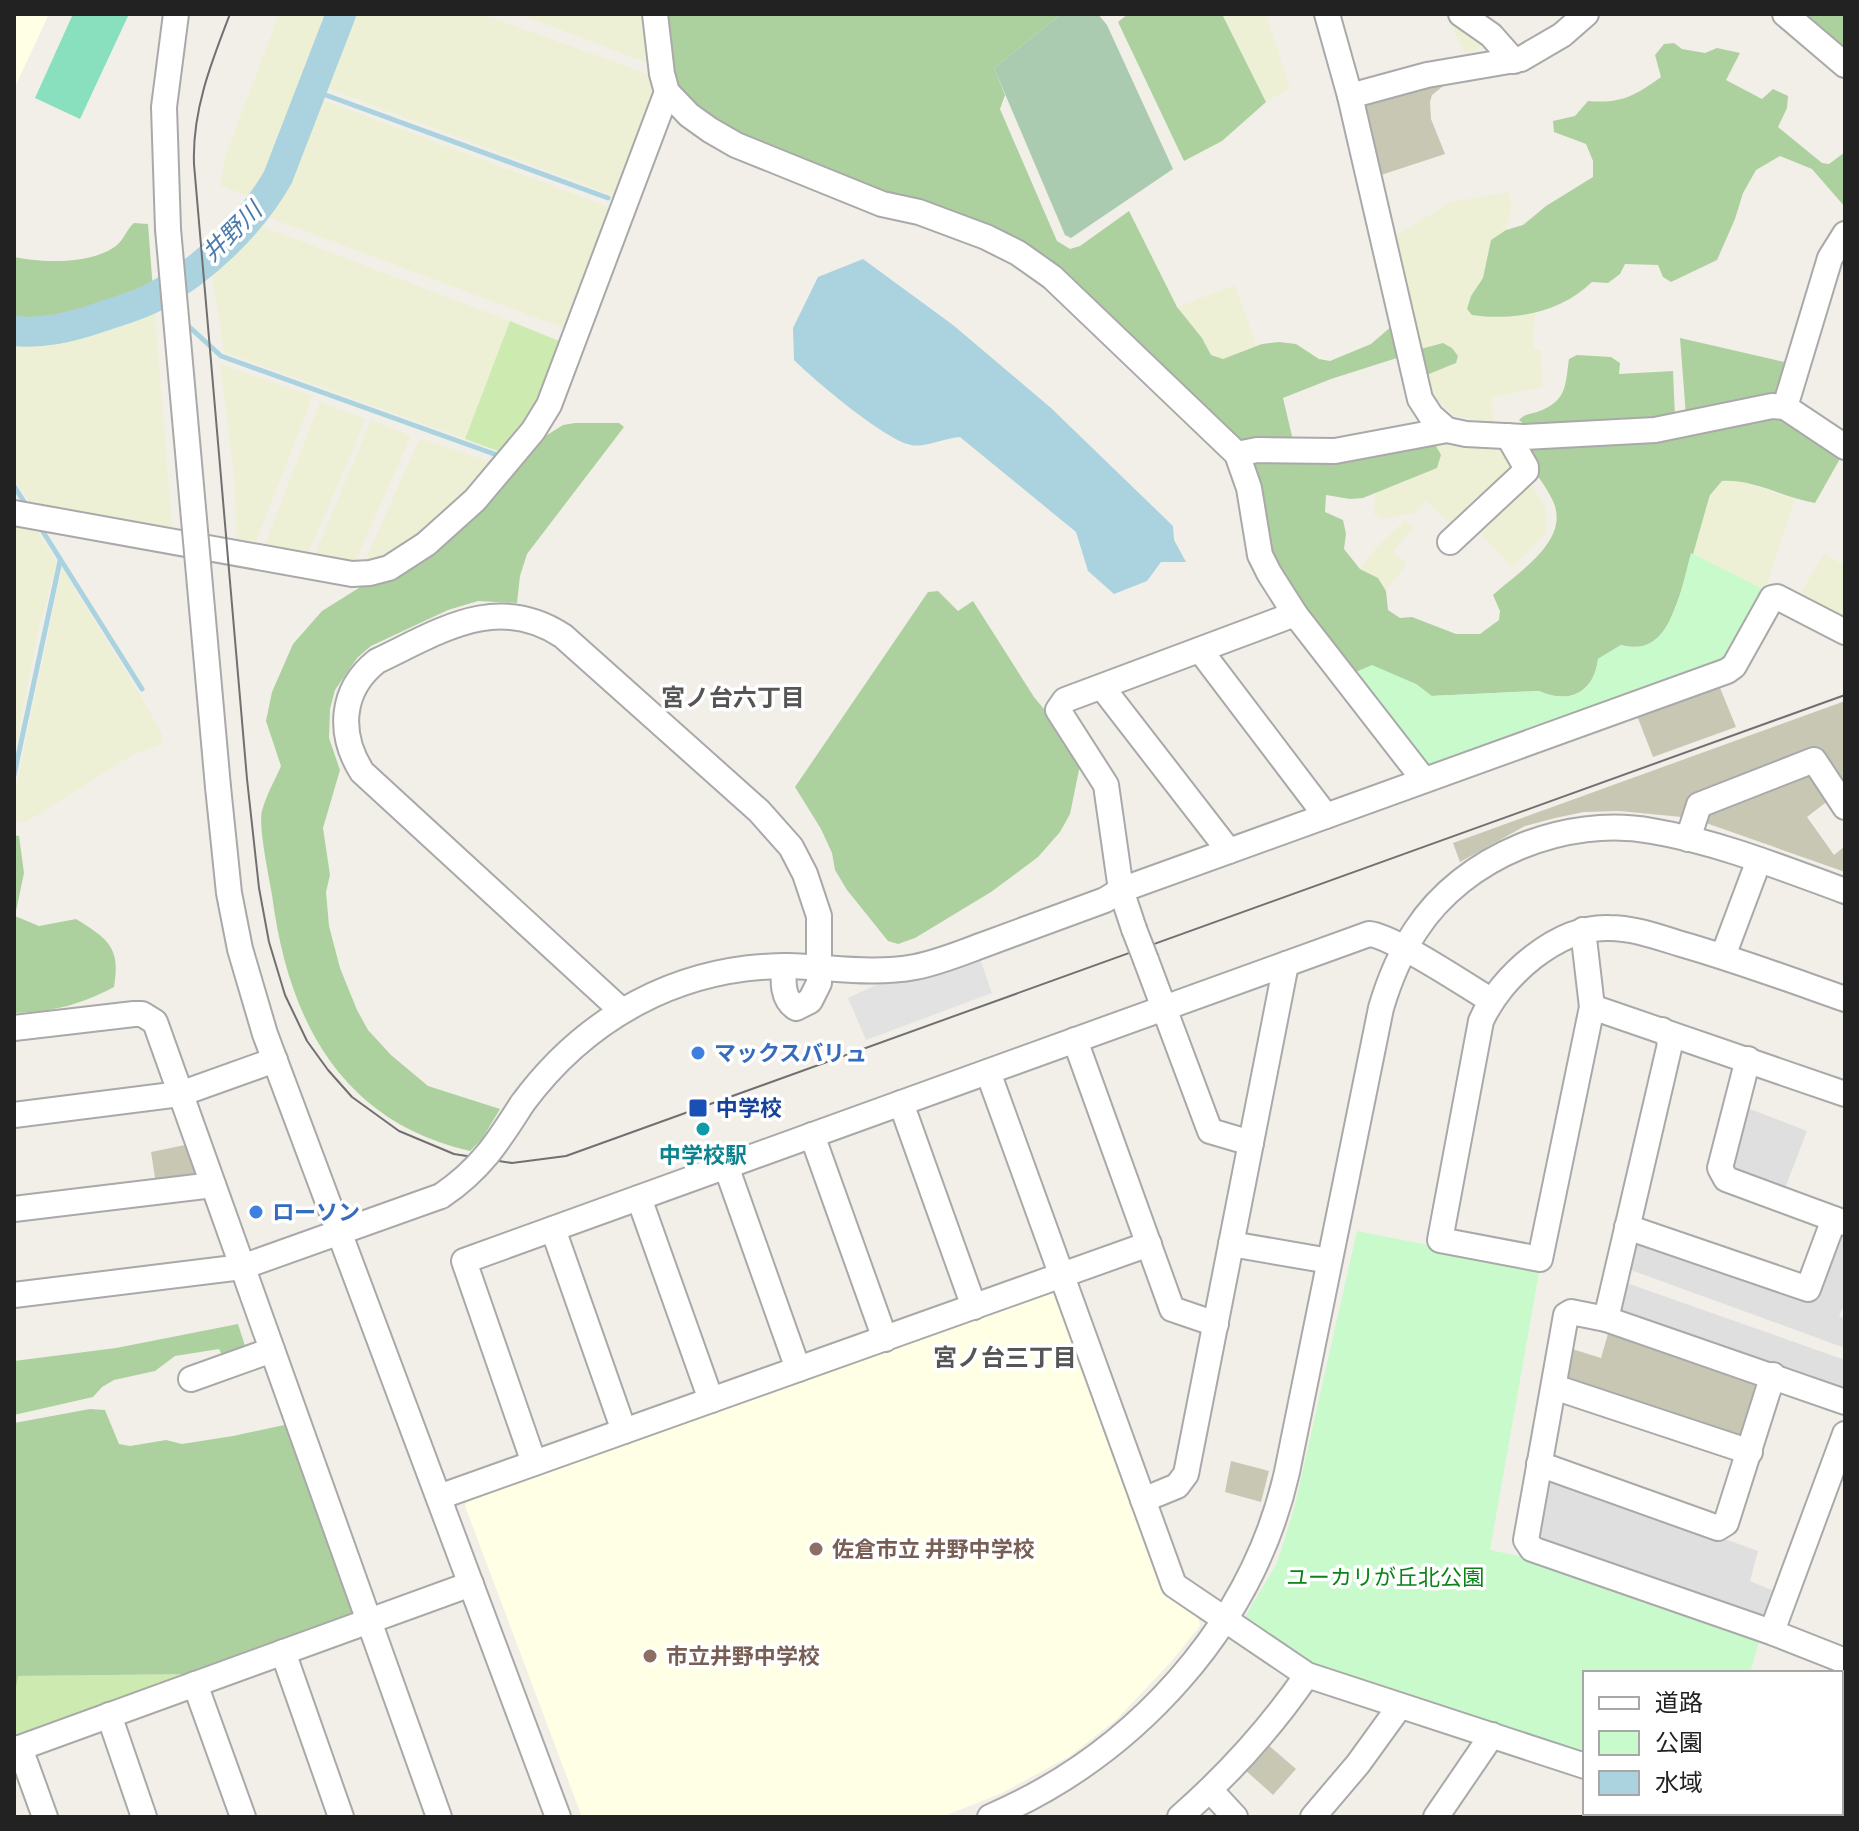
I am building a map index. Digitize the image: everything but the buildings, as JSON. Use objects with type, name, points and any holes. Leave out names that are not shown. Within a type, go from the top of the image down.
[{"type":"street","points":[[176,14],[164,107],[168,229],[218,787],[229,893],[240,949],[275,1060],[558,1817]]},
{"type":"street","points":[[655,14],[667,92],[689,115],[736,145],[882,204],[950,222],[1018,253],[1052,277],[1237,454],[1249,488],[1260,555],[1295,614],[1424,780]]},
{"type":"street","points":[[1327,14],[1350,96],[1420,399],[1431,416],[1447,430]]},
{"type":"street","points":[[1461,14],[1491,35],[1514,61]]},
{"type":"street","points":[[1350,96],[1427,75],[1514,61],[1562,35],[1586,14]]},
{"type":"street","points":[[1785,14],[1845,65]]},
{"type":"street","points":[[14,513],[352,574],[389,568],[411,554],[475,500],[509,461],[549,405],[667,92]]},
{"type":"street","points":[[1785,407],[1845,234]]},
{"type":"street","points":[[1237,454],[1257,450],[1335,451],[1447,430],[1508,436],[1655,430],[1772,406],[1785,407],[1845,447]]},
{"type":"street","points":[[1450,542],[1526,471],[1508,436]]},
{"type":"street","points":[[14,1295],[242,1267],[340,1230],[425,1204],[477,1169],[522,1104],[554,1064],[574,1045],[621,1010],[680,983],[745,968],[819,967],[850,972],[938,962],[1105,900],[1121,890],[1727,671],[1734,666],[1772,598],[1777,597],[1845,632]]},
{"type":"street","points":[[1251,1143],[1210,1131],[1121,890],[1106,785],[1058,710],[1065,700],[1295,614]]},
{"type":"street","points":[[621,1010],[362,772],[349,747],[345,720],[352,690],[377,661],[481,617],[523,619],[563,636],[777,830],[798,860],[813,894],[821,936],[819,983],[810,1001],[796,1008],[785,995],[784,966]]},
{"type":"street","points":[[1200,650],[1326,816]]},
{"type":"street","points":[[1102,687],[1229,851]]},
{"type":"street","points":[[1688,839],[1699,805],[1814,760],[1845,807]]},
{"type":"street","points":[[1006,1814],[1079,1770],[1126,1734],[1180,1678],[1224,1620],[1261,1553],[1280,1503],[1381,1008],[1416,928],[1447,894],[1486,865],[1534,842],[1586,829],[1650,830],[1688,839],[1845,891]]},
{"type":"street","points":[[1723,956],[1759,860]]},
{"type":"street","points":[[1583,930],[1592,1007],[1540,1259],[1440,1240],[1481,1021],[1492,1001],[1530,961],[1548,948],[1583,930],[1609,927],[1631,930],[1723,956],[1845,999]]},
{"type":"street","points":[[534,1463],[464,1261],[1369,934],[1378,934],[1492,1001]]},
{"type":"street","points":[[1143,1500],[1177,1486],[1186,1474],[1286,964]]},
{"type":"street","points":[[1592,1007],[1845,1094]]},
{"type":"street","points":[[14,1028],[142,1014],[155,1022],[439,1817]]},
{"type":"street","points":[[1606,1319],[1670,1044],[1662,1030]]},
{"type":"street","points":[[1075,1040],[1172,1309],[1216,1324]]},
{"type":"street","points":[[1627,1227],[1808,1289],[1840,1221],[1726,1179],[1720,1168],[1748,1059]]},
{"type":"street","points":[[14,1115],[180,1094],[275,1060]]},
{"type":"street","points":[[988,1072],[1174,1585],[1307,1675],[1583,1765]]},
{"type":"street","points":[[901,1103],[974,1307]]},
{"type":"street","points":[[812,1135],[885,1339]]},
{"type":"street","points":[[726,1166],[798,1369]]},
{"type":"street","points":[[14,1209],[213,1185]]},
{"type":"street","points":[[639,1198],[711,1400]]},
{"type":"street","points":[[553,1229],[624,1431]]},
{"type":"street","points":[[439,1497],[1149,1244]]},
{"type":"street","points":[[1231,1244],[1318,1259]]},
{"type":"street","points":[[1845,1402],[1606,1319],[1571,1312],[1566,1315],[1526,1540],[1532,1549],[1774,1633],[1845,1661]]},
{"type":"street","points":[[191,1379],[272,1350]]},
{"type":"street","points":[[1539,1464],[1718,1528],[1726,1523],[1773,1375]]},
{"type":"street","points":[[1554,1387],[1750,1452]]},
{"type":"street","points":[[1774,1633],[1845,1434]]},
{"type":"street","points":[[45,1817],[17,1749],[471,1584]]},
{"type":"street","points":[[283,1652],[341,1817]]},
{"type":"street","points":[[1180,1817],[1252,1749],[1307,1675]]},
{"type":"street","points":[[195,1684],[243,1817]]},
{"type":"street","points":[[1313,1817],[1358,1764],[1400,1706]]},
{"type":"street","points":[[109,1715],[144,1817]]},
{"type":"street","points":[[1440,1816],[1492,1735]]},
{"type":"street","points":[[1210,1790],[1235,1817]]},
{"type":"shaded area","points":[[14,14],[49,14],[14,89]]},
{"type":"shaded area","points":[[279,14],[333,14],[270,173],[255,199],[220,185],[225,157]]},
{"type":"shaded area","points":[[350,14],[482,14],[651,75],[657,88],[620,198],[321,86]]},
{"type":"shaded area","points":[[518,14],[648,14],[652,65],[567,32]]},
{"type":"shaded area","points":[[1061,14],[1098,14],[1107,25],[1173,169],[1071,238],[1065,235],[994,68]]},
{"type":"shaded area","points":[[1222,14],[1266,14],[1290,88],[1266,102]]},
{"type":"shaded area","points":[[1453,14],[1489,42],[1466,55],[1447,16]]},
{"type":"shaded area","points":[[1452,79],[1432,95],[1430,102],[1431,119],[1445,154],[1378,176],[1361,102]]},
{"type":"shaded area","points":[[317,98],[612,208],[568,324],[561,327],[262,215],[273,203],[284,180]]},
{"type":"shaded area","points":[[1509,192],[1512,207],[1506,230],[1491,240],[1483,278],[1471,296],[1493,318],[1535,314],[1533,350],[1541,350],[1543,387],[1491,398],[1494,423],[1455,416],[1430,396],[1424,376],[1456,363],[1417,350],[1392,238],[1451,202]]},
{"type":"shaded area","points":[[256,224],[510,321],[465,439],[224,352],[211,270]]},
{"type":"shaded area","points":[[1235,285],[1257,347],[1223,359],[1211,355],[1202,338],[1177,307]]},
{"type":"shaded area","points":[[154,304],[173,536],[35,511],[14,478],[14,339],[54,337]]},
{"type":"shaded area","points":[[220,364],[313,396],[255,544],[237,540],[233,466]]},
{"type":"shaded area","points":[[320,402],[366,419],[307,556],[264,547]]},
{"type":"shaded area","points":[[371,420],[411,436],[356,560],[314,557]]},
{"type":"shaded area","points":[[420,438],[494,463],[420,536],[384,561],[362,567]]},
{"type":"shaded area","points":[[1506,443],[1522,467],[1456,528],[1426,501],[1415,513],[1382,519],[1374,514],[1375,492],[1406,482],[1441,455],[1436,446]]},
{"type":"shaded area","points":[[1526,475],[1545,507],[1546,533],[1512,568],[1473,525]]},
{"type":"shaded area","points":[[1738,480],[1795,500],[1765,590],[1691,553],[1710,494],[1723,481]]},
{"type":"shaded area","points":[[14,519],[32,522],[57,563],[39,628],[14,756]]},
{"type":"shaded area","points":[[1405,520],[1414,527],[1393,552],[1407,563],[1386,591],[1378,578],[1360,569]]},
{"type":"shaded area","points":[[1824,553],[1845,566],[1845,619],[1799,596]]},
{"type":"shaded area","points":[[62,568],[162,733],[161,744],[132,755],[28,821],[14,823],[14,796]]},
{"type":"shaded area","points":[[1718,683],[1736,727],[1653,757],[1636,713]]},
{"type":"shaded area","points":[[1845,701],[1845,792],[1817,750],[1682,817],[1619,811],[1584,812],[1525,826],[1460,862],[1453,843]]},
{"type":"shaded area","points":[[1808,770],[1833,797],[1807,817],[1834,855],[1845,846],[1845,872],[1706,823],[1710,810]]},
{"type":"shaded area","points":[[979,956],[992,993],[866,1040],[848,998],[887,980]]},
{"type":"shaded area","points":[[1742,1106],[1807,1131],[1784,1191],[1731,1173]]},
{"type":"shaded area","points":[[190,1144],[201,1170],[194,1179],[156,1184],[151,1152]]},
{"type":"shaded area","points":[[1845,1232],[1845,1303],[1839,1316],[1845,1319],[1845,1348],[1628,1269],[1634,1238],[1808,1302],[1838,1233]]},
{"type":"shaded area","points":[[1621,1281],[1845,1360],[1845,1393],[1622,1314],[1617,1308]]},
{"type":"shaded area","name":"佐倉市立 井野中学校","points":[[1052,1289],[1059,1293],[1197,1611],[1200,1626],[1169,1664],[1116,1720],[1070,1756],[1002,1793],[942,1817],[582,1817],[465,1506],[469,1496]]},
{"type":"shaded area","points":[[1609,1330],[1759,1379],[1762,1386],[1739,1441],[1565,1383],[1569,1348],[1601,1358]]},
{"type":"shaded area","points":[[1231,1461],[1269,1471],[1261,1502],[1225,1492]]},
{"type":"shaded area","points":[[1544,1474],[1758,1551],[1750,1581],[1779,1593],[1772,1611],[1763,1618],[1537,1540]]},
{"type":"shaded area","points":[[1267,1744],[1296,1769],[1273,1795],[1244,1769]]},
{"type":"green space","points":[[73,14],[129,14],[80,119],[35,98]]},
{"type":"green space","points":[[661,14],[1061,14],[994,68],[1005,95],[1000,109],[1057,241],[1070,249],[1080,246],[1129,211],[1177,307],[1202,338],[1211,355],[1223,359],[1262,344],[1279,342],[1296,344],[1319,359],[1330,361],[1371,344],[1393,325],[1400,357],[1283,398],[1292,436],[1289,442],[1239,439],[1224,433],[1057,272],[916,205],[739,137],[696,106],[678,85],[669,68]]},
{"type":"green space","points":[[1128,14],[1222,14],[1266,102],[1222,141],[1184,161],[1118,22]]},
{"type":"green space","points":[[1797,14],[1845,14],[1845,54]]},
{"type":"green space","points":[[1674,43],[1682,49],[1705,53],[1717,48],[1740,53],[1726,80],[1762,99],[1773,89],[1788,96],[1787,108],[1778,127],[1822,163],[1829,164],[1845,152],[1845,207],[1812,169],[1780,156],[1756,170],[1743,193],[1717,260],[1671,282],[1663,277],[1658,265],[1625,264],[1620,274],[1608,283],[1592,282],[1551,308],[1504,317],[1472,315],[1467,309],[1471,296],[1483,278],[1491,240],[1506,230],[1523,225],[1546,206],[1593,177],[1593,161],[1586,144],[1554,132],[1553,121],[1575,116],[1588,101],[1618,100],[1643,89],[1661,77],[1655,55],[1664,44]]},
{"type":"green space","points":[[134,223],[148,224],[153,290],[68,320],[14,324],[14,257],[53,261],[83,259],[119,243]]},
{"type":"green space","points":[[510,321],[564,343],[542,402],[506,454],[465,439]]},
{"type":"green space","points":[[1680,338],[1793,364],[1782,394],[1686,416]]},
{"type":"green space","points":[[1443,343],[1458,356],[1456,363],[1424,376],[1417,350]]},
{"type":"green space","points":[[1577,355],[1611,357],[1620,363],[1619,374],[1673,371],[1675,417],[1525,425],[1519,420],[1521,418],[1547,408],[1559,398],[1565,385],[1569,359]]},
{"type":"green space","points":[[1779,417],[1841,457],[1815,503],[1746,483],[1722,481],[1710,495],[1680,594],[1665,630],[1648,645],[1621,645],[1598,659],[1596,670],[1586,687],[1579,693],[1561,697],[1539,691],[1431,696],[1416,684],[1351,674],[1275,571],[1254,467],[1258,458],[1411,444],[1436,446],[1441,455],[1437,468],[1363,498],[1326,495],[1325,512],[1343,520],[1346,534],[1344,549],[1360,569],[1378,578],[1386,591],[1388,610],[1400,618],[1412,617],[1456,634],[1480,634],[1499,620],[1500,611],[1493,595],[1528,566],[1549,542],[1555,529],[1557,516],[1553,501],[1520,448],[1694,431]]},
{"type":"green space","points":[[619,423],[624,427],[527,554],[520,576],[517,603],[478,601],[448,610],[371,646],[357,658],[335,690],[330,709],[329,738],[340,770],[323,828],[330,875],[326,892],[329,926],[340,968],[368,1030],[391,1055],[428,1086],[500,1109],[482,1139],[470,1151],[425,1136],[386,1116],[354,1089],[328,1058],[307,1022],[291,983],[280,940],[263,839],[262,811],[281,766],[266,721],[272,692],[293,644],[322,611],[370,581],[533,444],[563,425]]},
{"type":"green space","points":[[1691,553],[1765,590],[1730,657],[1425,770],[1351,674],[1372,665],[1416,684],[1432,696],[1539,691],[1561,697],[1579,693],[1592,680],[1598,659],[1621,645],[1638,647],[1652,642],[1663,631],[1678,601]]},
{"type":"green space","points":[[938,591],[958,611],[973,601],[1080,765],[1070,814],[1060,832],[1038,857],[991,892],[915,938],[898,944],[888,941],[847,890],[835,870],[832,853],[821,829],[795,787],[928,592]]},
{"type":"green space","points":[[14,835],[19,836],[24,873],[15,916],[39,926],[76,919],[96,932],[110,946],[116,962],[114,987],[66,1006],[14,1013]]},
{"type":"green space","name":"ユーカリが丘北公園","points":[[1357,1231],[1540,1267],[1490,1550],[1528,1558],[1759,1642],[1751,1671],[1583,1671],[1583,1756],[1310,1666],[1243,1620],[1277,1563],[1294,1509]]},
{"type":"green space","points":[[238,1324],[246,1349],[223,1357],[219,1349],[175,1356],[155,1371],[114,1380],[93,1397],[14,1415],[14,1361],[116,1348]]},
{"type":"green space","points":[[90,1409],[105,1410],[119,1444],[130,1446],[166,1440],[182,1444],[289,1424],[354,1606],[354,1615],[198,1674],[18,1676],[14,1698],[14,1423]]},
{"type":"green space","points":[[198,1674],[14,1736],[17,1676]]},
{"type":"water","points":[[863,259],[953,325],[1051,408],[1173,526],[1174,540],[1186,562],[1161,562],[1147,581],[1114,594],[1088,571],[1076,532],[960,437],[917,446],[899,441],[850,408],[794,360],[793,328],[818,277]]},
{"type":"waterway","name":"井野川","points":[[14,331],[36,332],[67,327],[142,303],[192,273],[225,244],[254,212],[278,177],[341,14]]},
{"type":"waterway","points":[[312,90],[608,198]]},
{"type":"waterway","points":[[156,297],[165,305]]},
{"type":"waterway","points":[[184,322],[221,356],[497,455]]},
{"type":"waterway","points":[[14,486],[28,508]]},
{"type":"waterway","points":[[40,527],[142,689]]},
{"type":"waterway","points":[[14,775],[60,561]]},
{"type":"tram line","points":[[230,14],[200,106],[194,164],[259,888],[269,942],[285,995],[307,1041],[352,1097],[399,1131],[454,1154],[512,1163],[566,1156],[1845,695]]},
{"type":"place","name":"マックスバリュ","points":[[698,1053]]},
{"type":"place","name":"中学校","points":[[698,1108]]},
{"type":"place","name":"中学校駅","points":[[703,1129]]},
{"type":"place","name":"ローソン","points":[[256,1212]]},
{"type":"place","name":"佐倉市立 井野中学校","points":[[816,1549]]},
{"type":"place","name":"市立井野中学校","points":[[650,1656]]},
{"type":"district","name":"宮ノ台六丁目","points":[[733,698]]},
{"type":"district","name":"宮ノ台三丁目","points":[[1005,1358]]}]
